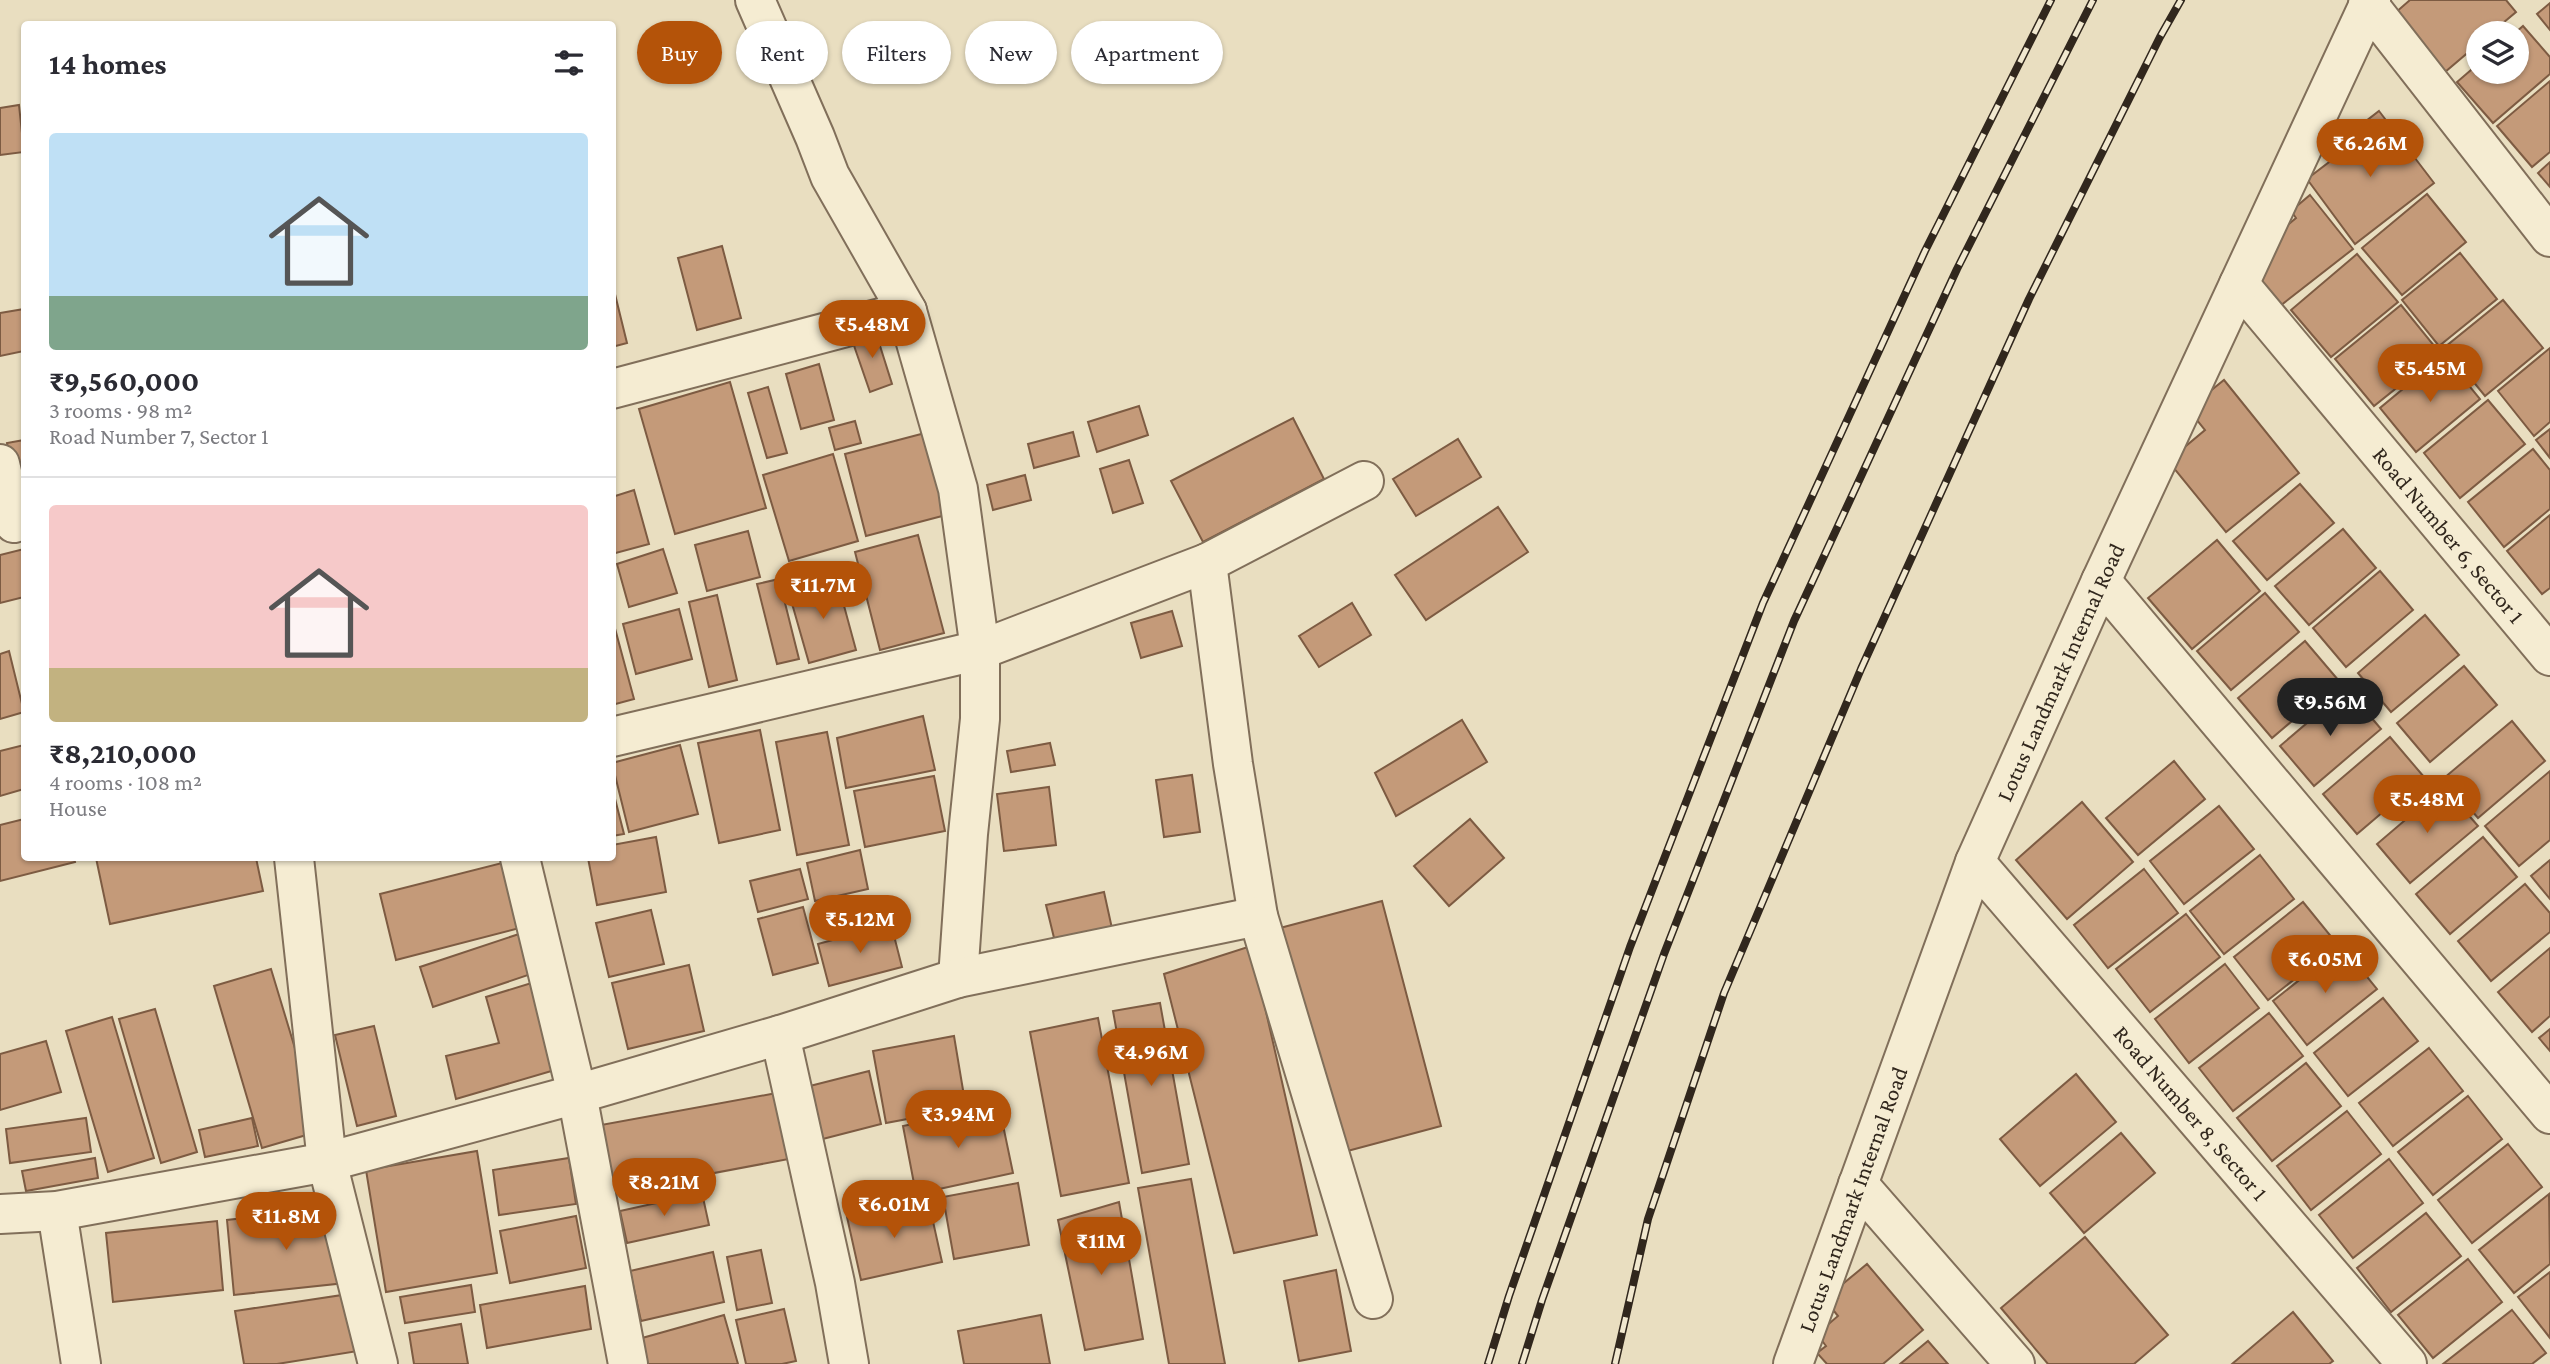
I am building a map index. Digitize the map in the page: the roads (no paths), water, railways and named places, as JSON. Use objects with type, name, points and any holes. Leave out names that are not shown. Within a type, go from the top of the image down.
[{"type":"street","points":[[755,0],[830,176],[906,311],[958,489],[980,650],[980,719],[968,834],[958,978]]},
{"type":"street","points":[[2369,2],[2550,237]]},
{"type":"street","name":"Lotus Landmark Internal Road","points":[[1793,1364],[1975,862],[2369,2]]},
{"type":"street","name":"Road Number 6, Sector 1","points":[[2239,284],[2550,656]]},
{"type":"street","points":[[616,388],[906,311]]},
{"type":"street","points":[[0,464],[13,524]]},
{"type":"street","points":[[616,736],[980,650],[1207,563],[1364,481]]},
{"type":"street","points":[[1207,563],[1233,764],[1258,916],[1373,1299]]},
{"type":"street","points":[[2101,582],[2550,1114]]},
{"type":"street","points":[[294,861],[327,1162],[378,1364]]},
{"type":"street","points":[[521,861],[577,1094],[628,1364]]},
{"type":"street","name":"Road Number 8, Sector 1","points":[[1975,862],[2407,1364]]},
{"type":"street","points":[[0,1214],[57,1211],[327,1162],[780,1035],[958,978],[1258,916]]},
{"type":"street","points":[[780,1035],[835,1283],[849,1364]]},
{"type":"street","points":[[1858,1184],[2015,1364]]},
{"type":"street","points":[[57,1211],[81,1364]]},
{"type":"railway","points":[[1488,1364],[1630,947],[1763,603],[1925,251],[2051,0]]},
{"type":"railway","points":[[1522,1364],[1664,954],[1794,621],[1957,269],[2093,0]]},
{"type":"railway","points":[[1615,1364],[1648,1219],[1724,993],[1861,669],[2029,299],[2181,0]]}]
